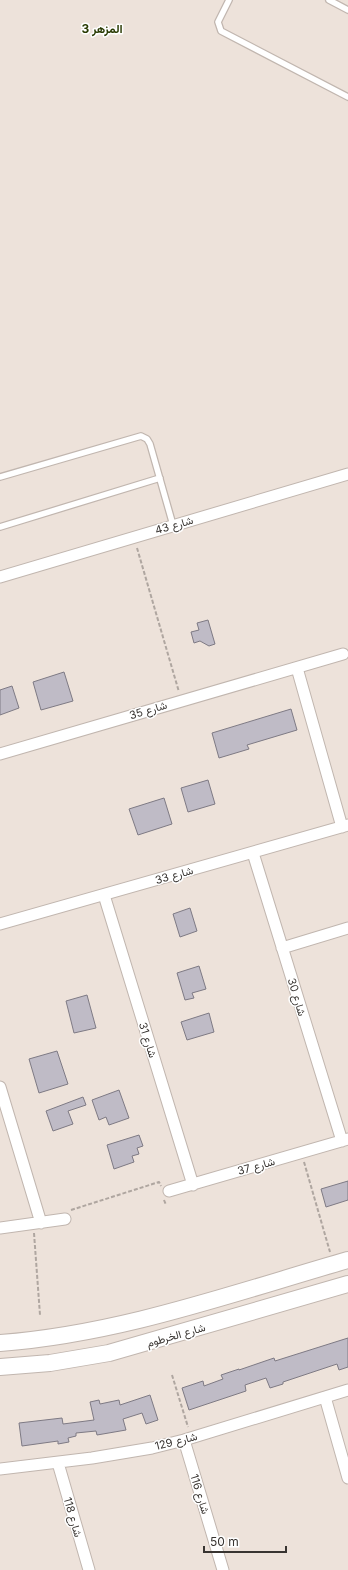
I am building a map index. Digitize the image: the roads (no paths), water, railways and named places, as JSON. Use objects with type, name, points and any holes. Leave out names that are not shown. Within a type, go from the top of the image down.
[{"type":"main road","points":[[0,1343],[57,1337],[128,1323],[341,1262]]},
{"type":"main road","name":"شارع الخرطوم","points":[[0,1367],[50,1363],[109,1353],[348,1284]]},
{"type":"street","name":"شارع 43","points":[[0,577],[134,536],[348,474]]},
{"type":"street","name":"شارع 35","points":[[0,754],[342,654]]},
{"type":"street","points":[[297,668],[345,826]]},
{"type":"street","name":"شارع 33","points":[[0,924],[345,826]]},
{"type":"street","name":"شارع 30","points":[[253,853],[282,948],[345,1140]]},
{"type":"street","name":"شارع 31","points":[[104,895],[193,1185]]},
{"type":"street","points":[[282,948],[348,928]]},
{"type":"street","points":[[0,1087],[37,1223]]},
{"type":"street","name":"شارع 37","points":[[164,1191],[193,1185],[345,1140]]},
{"type":"street","points":[[0,1228],[37,1223],[67,1215]]},
{"type":"street","name":"شارع 129","points":[[0,1469],[58,1463],[120,1454],[188,1439],[348,1390]]},
{"type":"street","points":[[325,1397],[348,1478]]},
{"type":"street","name":"شارع 116","points":[[188,1439],[223,1570]]},
{"type":"street","name":"شارع 118","points":[[58,1463],[89,1570]]},
{"type":"lane","points":[[229,0],[218,22],[221,31],[348,97]]},
{"type":"lane","points":[[329,0],[348,10]]},
{"type":"lane","points":[[0,477],[138,436],[145,438],[149,442],[173,525]]},
{"type":"lane","points":[[0,527],[160,478]]},
{"type":"district","name":"المزهر 3","points":[[102,28]]}]
